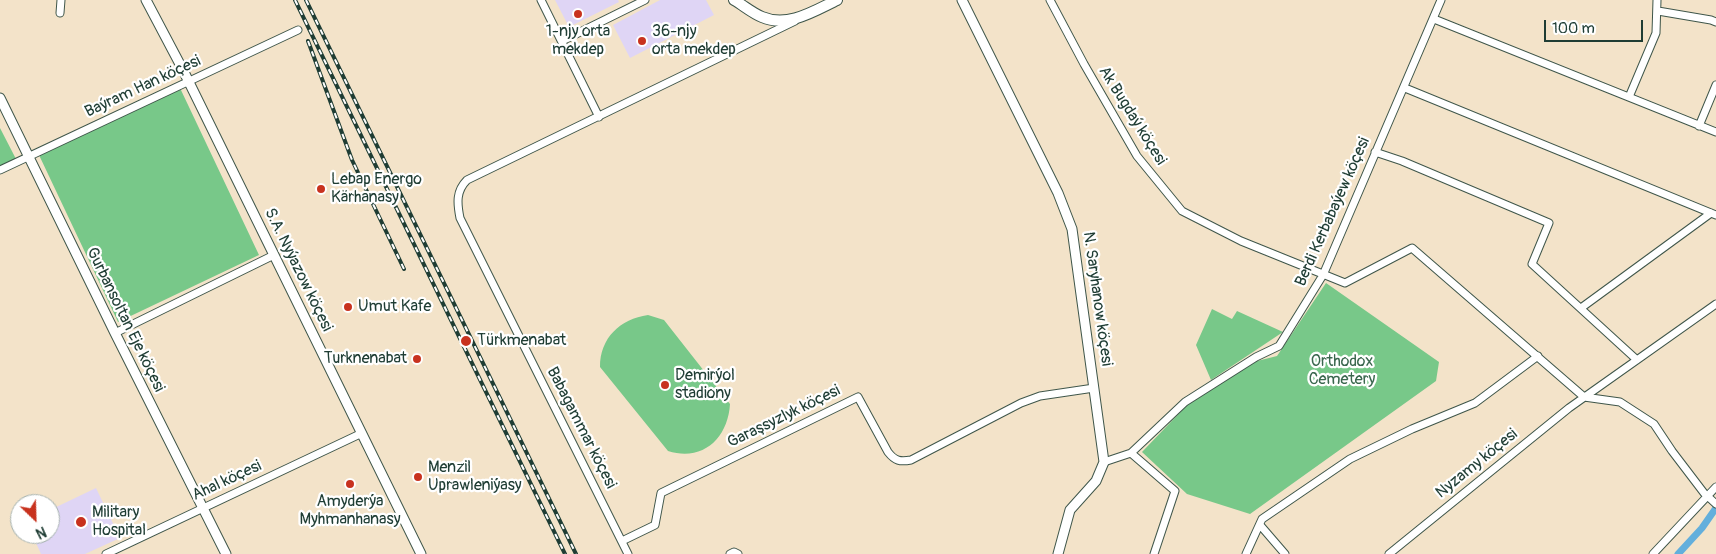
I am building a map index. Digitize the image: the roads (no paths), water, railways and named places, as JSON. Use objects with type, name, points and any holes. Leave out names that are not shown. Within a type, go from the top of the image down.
[{"type":"main road","points":[[734,0],[763,17],[780,20],[802,18],[837,0]]},
{"type":"street","points":[[60,13],[61,0]]},
{"type":"street","name":"S.A. Nyýazow köçesi","points":[[146,0],[188,81],[360,434],[421,554]]},
{"type":"street","points":[[541,0],[599,117],[802,18]]},
{"type":"street","points":[[562,41],[645,0]]},
{"type":"street","name":"N. Saryhanow köçesi","points":[[962,0],[1058,193],[1072,229],[1104,462]]},
{"type":"street","name":"Ak Bugdaý köçesi","points":[[1050,0],[1137,156],[1182,211],[1241,241],[1323,276],[1345,283],[1412,248],[1538,356]]},
{"type":"street","name":"Berdi Kerbabaýew köçesi","points":[[1104,462],[1131,453],[1185,402],[1256,357],[1279,346],[1323,276],[1442,0]]},
{"type":"street","points":[[1629,97],[1656,33],[1657,0]]},
{"type":"street","points":[[1658,11],[1716,22]]},
{"type":"street","points":[[1434,19],[1716,132]]},
{"type":"street","name":"Baýram Han köçesi","points":[[0,170],[298,30]]},
{"type":"street","points":[[1699,126],[1716,85]]},
{"type":"street","points":[[1405,88],[1713,214]]},
{"type":"street","name":"Gurbansoltan Eje köçesi","points":[[0,98],[226,554]]},
{"type":"street","name":"Babagammar köçesi","points":[[599,117],[467,180],[461,185],[457,202],[460,218],[628,554]]},
{"type":"street","points":[[1375,152],[1402,161],[1549,224],[1532,264],[1637,360]]},
{"type":"street","points":[[1581,308],[1713,214]]},
{"type":"street","points":[[115,333],[274,255]]},
{"type":"street","name":"Nyzamy köçesi","points":[[1394,552],[1584,397],[1716,304]]},
{"type":"street","points":[[1246,554],[1262,519],[1350,459],[1412,429],[1475,403],[1538,356],[1584,397],[1620,402],[1654,424],[1672,451],[1715,503]]},
{"type":"street","name":"Garaşsyzlyk köçesi","points":[[622,541],[655,525],[661,493],[858,397],[888,452],[894,459],[901,462],[911,460],[1021,403],[1040,396],[1094,388]]},
{"type":"street","name":"Ahal köçesi","points":[[106,554],[360,434]]},
{"type":"street","points":[[1131,453],[1175,491],[1154,554]]},
{"type":"street","points":[[1058,554],[1070,510],[1096,481],[1104,462]]},
{"type":"street","points":[[1654,554],[1716,487]]},
{"type":"street","points":[[1260,525],[1285,554]]},
{"type":"street","points":[[730,554],[734,552],[738,554]]},
{"type":"waterway","points":[[1678,554],[1702,528],[1716,508]]},
{"type":"railway","points":[[295,0],[565,554]]},
{"type":"railway","points":[[306,0],[576,554]]},
{"type":"railway","points":[[308,41],[352,160],[404,269]]},
{"type":"place","name":"1-njy orta mekdep","points":[[578,14]]},
{"type":"place","name":"36-njy orta mekdep","points":[[642,41]]},
{"type":"place","name":"Lebap Energo Kärhanasy","points":[[321,189]]},
{"type":"place","name":"Umut Kafe","points":[[348,307]]},
{"type":"place","name":"Türkmenabat","points":[[466,341]]},
{"type":"place","name":"Turknenabat","points":[[417,359]]},
{"type":"place","name":"Demirýol stadiony","points":[[665,385]]},
{"type":"place","name":"Menzil Uprawleniýasy","points":[[418,477]]},
{"type":"place","name":"Amyderýa Myhmanhanasy","points":[[350,484]]},
{"type":"place","name":"Military Hospital","points":[[81,522]]},
{"type":"park label","name":"Orthodox Cemetery","points":[[1342,371]]}]
